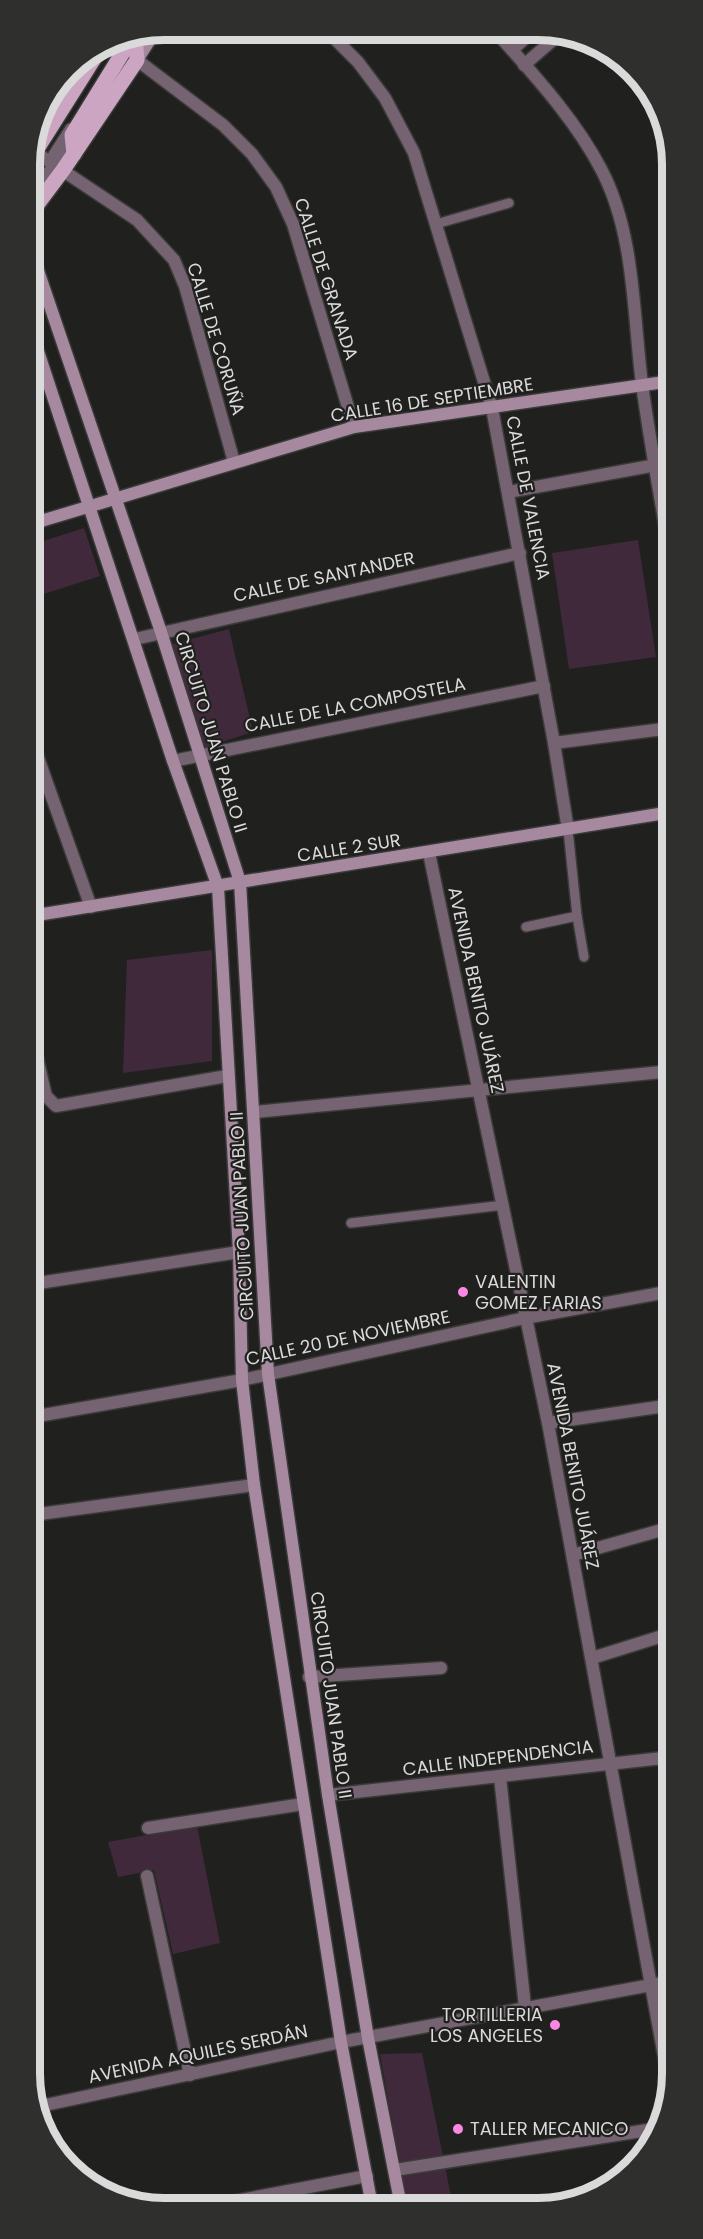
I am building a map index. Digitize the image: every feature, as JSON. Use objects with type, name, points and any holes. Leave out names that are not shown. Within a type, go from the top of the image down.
[{"type":"main road","points":[[41,157],[72,147],[149,42]]},
{"type":"main road","points":[[136,44],[137,60]]},
{"type":"main road","points":[[72,147],[131,46]]},
{"type":"main road","points":[[41,157],[92,64]]},
{"type":"main road","name":"CIRCUITO JUAN PABLO II","points":[[41,280],[161,632],[240,882],[255,1112],[268,1374],[309,1677],[368,2038],[400,2198]]},
{"type":"main road","name":"CIRCUITO JUAN PABLO II","points":[[41,376],[135,639],[173,761],[218,887],[227,1076],[239,1252],[242,1380],[254,1485],[340,2042],[371,2198]]},
{"type":"main road","name":"CALLE 16 DE SEPTIEMBRE","points":[[41,521],[354,427],[662,383]]},
{"type":"main road","name":"CALLE 2 SUR","points":[[41,915],[662,814]]},
{"type":"street","points":[[503,40],[582,136],[602,171],[616,206],[625,242],[642,386],[662,496]]},
{"type":"street","points":[[512,50],[523,40]]},
{"type":"street","name":"CALLE DE VALENCIA","points":[[337,41],[358,62],[385,98],[414,153],[492,408],[544,686],[568,830]]},
{"type":"street","points":[[524,65],[551,42]]},
{"type":"street","name":"CALLE DE GRANADA","points":[[137,60],[223,125],[252,154],[276,187],[293,224],[354,427]]},
{"type":"street","name":"CALLE DE CORUÑA","points":[[41,157],[137,220],[174,260],[185,285],[234,462]]},
{"type":"street","points":[[508,492],[656,465]]},
{"type":"street","name":"CALLE DE SANTANDER","points":[[135,639],[520,553]]},
{"type":"street","name":"CALLE DE LA COMPOSTELA","points":[[173,761],[544,686]]},
{"type":"street","points":[[554,743],[662,729]]},
{"type":"street","points":[[41,765],[91,907]]},
{"type":"street","name":"AVENIDA BENITO JUÁREZ","points":[[429,853],[548,1423],[662,2045]]},
{"type":"street","points":[[255,1112],[662,1072]]},
{"type":"street","points":[[41,1080],[46,1096],[56,1106],[227,1076]]},
{"type":"street","points":[[40,1283],[239,1252]]},
{"type":"street","name":"CALLE 20 DE NOVIEMBRE","points":[[40,1416],[242,1380],[525,1318],[662,1293]]},
{"type":"street","points":[[548,1423],[662,1406]]},
{"type":"street","points":[[40,1514],[254,1485]]},
{"type":"street","points":[[573,1555],[662,1530]]},
{"type":"street","points":[[592,1658],[662,1635]]},
{"type":"street","points":[[309,1677],[441,1668]]},
{"type":"street","name":"CALLE INDEPENDENCIA","points":[[328,1795],[662,1757]]},
{"type":"street","points":[[500,1777],[525,2007]]},
{"type":"street","points":[[148,1828],[303,1804]]},
{"type":"street","points":[[147,1876],[190,2074]]},
{"type":"street","name":"AVENIDA AQUILES SERDÁN","points":[[45,2105],[340,2042],[662,1982]]},
{"type":"street","points":[[395,2170],[649,2130]]},
{"type":"street","points":[[251,2198],[367,2176]]},
{"type":"lane","points":[[41,157],[129,46]]},
{"type":"lane","points":[[41,157],[99,60]]},
{"type":"lane","points":[[41,157],[83,71]]},
{"type":"lane","points":[[436,224],[509,203]]},
{"type":"lane","points":[[568,830],[577,916],[584,957]]},
{"type":"lane","points":[[526,927],[577,916]]},
{"type":"lane","points":[[351,1223],[504,1205]]},
{"type":"shaded area","points":[[84,528],[100,576],[41,595],[41,542]]},
{"type":"shaded area","points":[[638,540],[656,657],[569,669],[552,553]]},
{"type":"shaded area","points":[[229,629],[253,732],[203,748],[169,645]]},
{"type":"shaded area","points":[[212,950],[212,1061],[123,1073],[127,960]]},
{"type":"shaded area","points":[[197,1826],[220,1943],[173,1954],[154,1870],[118,1877],[108,1842]]},
{"type":"shaded area","points":[[422,2053],[451,2198],[406,2198],[380,2054]]},
{"type":"place","name":"VALENTIN GOMEZ FARIAS","points":[[463,1292]]},
{"type":"place","name":"TORTILLERIA LOS ANGELES","points":[[555,2025]]},
{"type":"place","name":"TALLER MECANICO","points":[[458,2129]]}]
